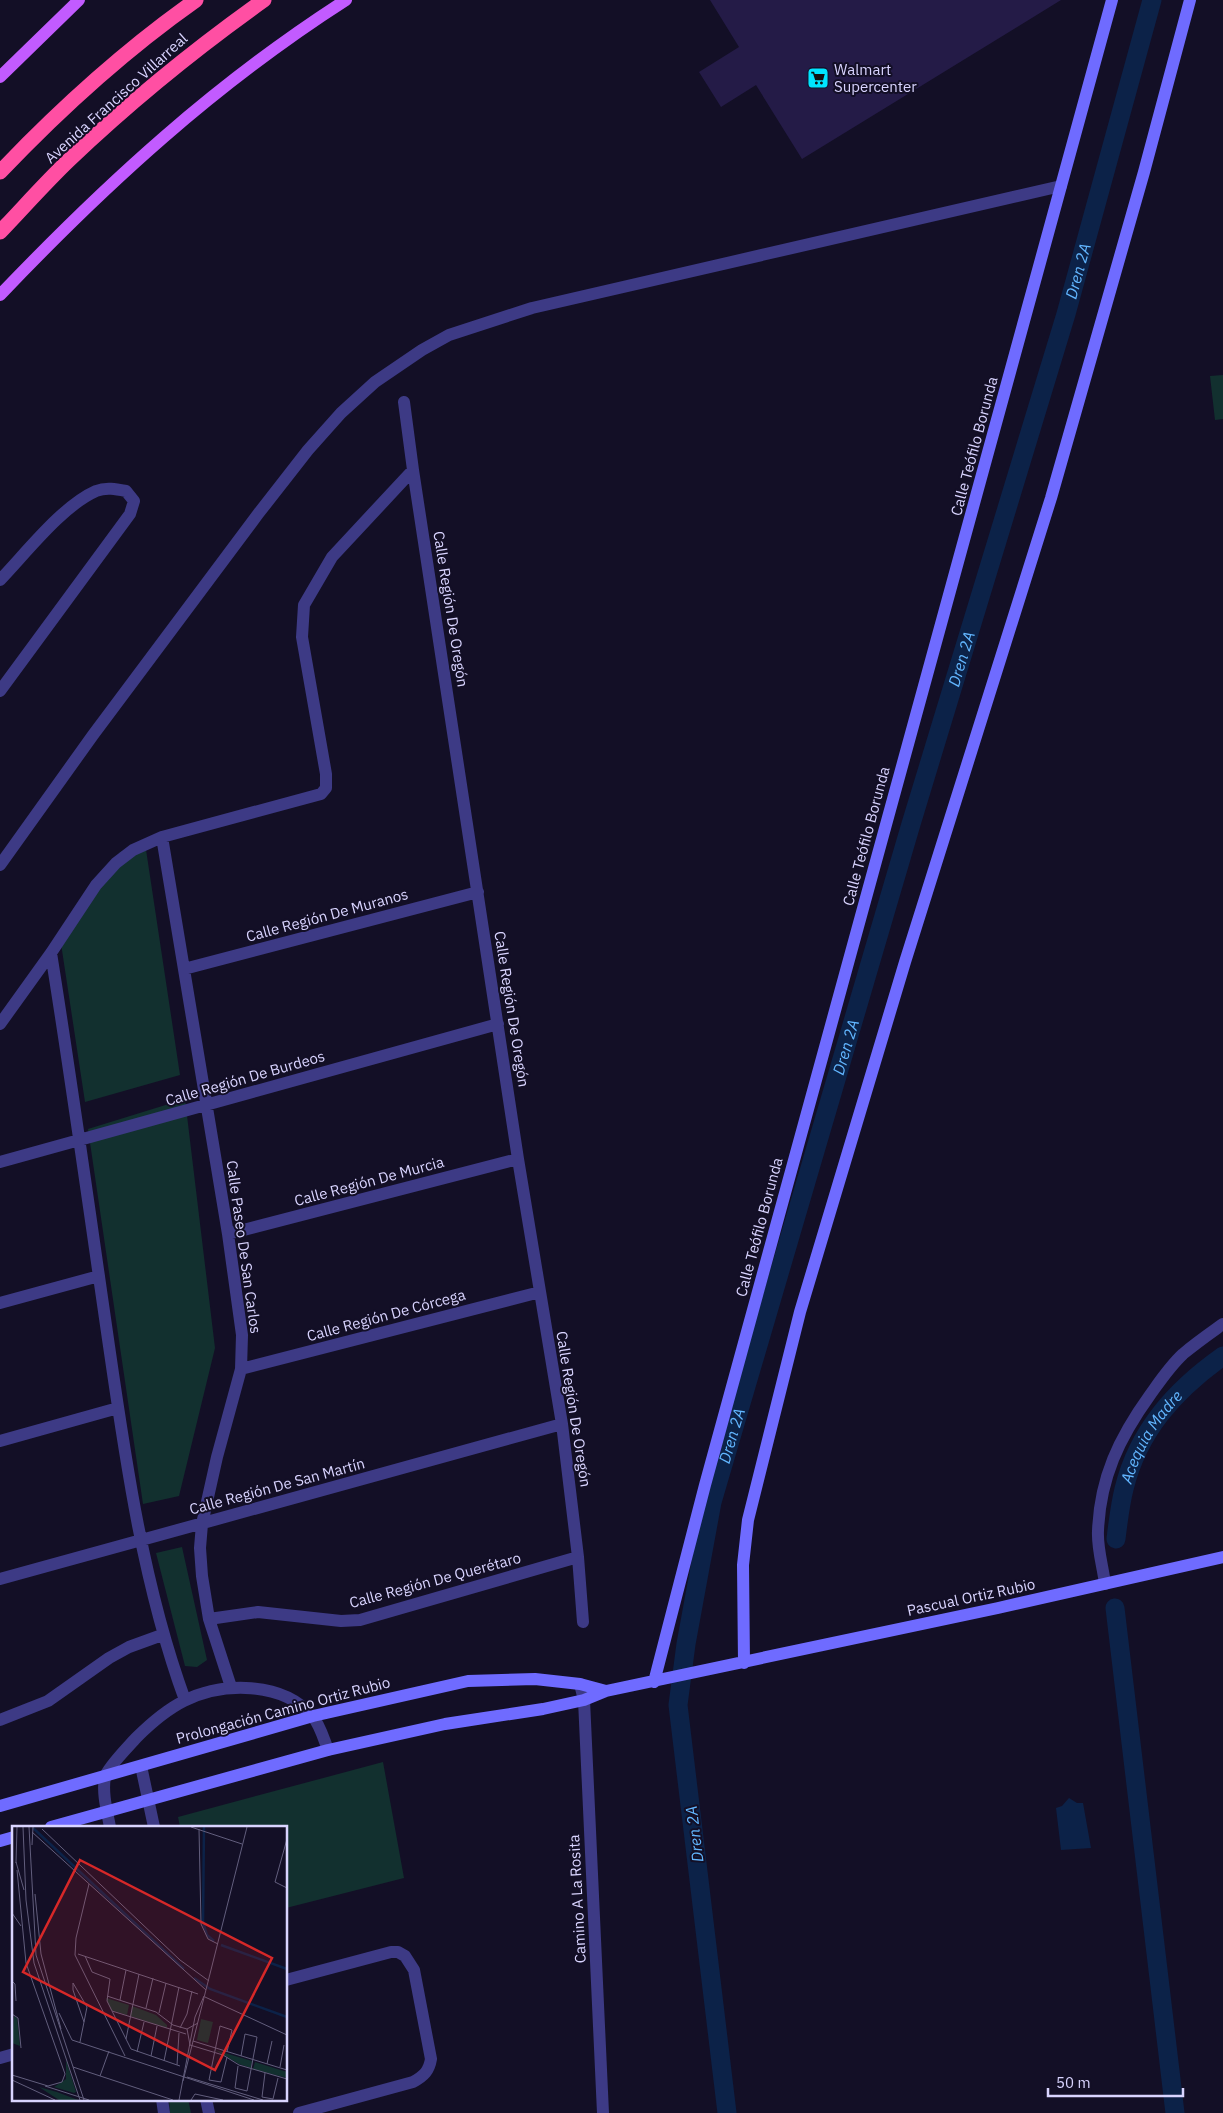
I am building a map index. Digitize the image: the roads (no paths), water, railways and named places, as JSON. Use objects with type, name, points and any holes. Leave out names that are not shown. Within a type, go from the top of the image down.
[{"type":"highway","name":"Avenida Francisco Villarreal","points":[[0,172],[45,124],[127,54],[196,0]]},
{"type":"highway","name":"Avenida Francisco Villarreal","points":[[0,232],[68,161],[147,91],[205,43],[264,0]]},
{"type":"main road","points":[[0,77],[79,0]]},
{"type":"main road","points":[[0,295],[58,234],[168,131],[297,32],[346,0]]},
{"type":"street","name":"Calle Teófilo Borunda","points":[[654,1682],[710,1466],[1112,0]]},
{"type":"street","points":[[744,1662],[743,1565],[748,1520],[800,1312],[899,980],[1051,498],[1144,172],[1190,0]]},
{"type":"street","points":[[0,865],[105,719],[308,450],[341,413],[375,382],[422,350],[449,335],[532,308],[1061,186]]},
{"type":"street","name":"Calle Región De Oregón","points":[[404,402],[518,1159],[562,1424],[578,1557],[583,1622]]},
{"type":"street","points":[[0,1024],[51,953],[96,885],[116,862],[133,850],[162,837],[314,797],[321,794],[326,788],[326,774],[302,636],[304,605],[332,557],[413,470]]},
{"type":"street","points":[[0,580],[64,512],[80,500],[97,491],[113,488],[126,491],[134,501],[130,514],[0,692]]},
{"type":"street","name":"Calle Paseo De San Carlos","points":[[162,837],[228,1234],[242,1334],[242,1369],[217,1457],[202,1524],[200,1548],[202,1576],[209,1619],[231,1687]]},
{"type":"street","name":"Calle Región De Muranos","points":[[184,969],[478,892]]},
{"type":"street","points":[[51,953],[81,1141],[118,1408],[142,1540],[162,1634],[184,1700]]},
{"type":"street","name":"Calle Región De Burdeos","points":[[0,1162],[498,1024]]},
{"type":"street","name":"Calle Región De Murcia","points":[[228,1234],[518,1159]]},
{"type":"street","points":[[0,1303],[99,1276]]},
{"type":"street","name":"Calle Región De Córcega","points":[[242,1369],[540,1292]]},
{"type":"street","points":[[1105,1584],[1098,1533],[1102,1491],[1116,1450],[1132,1420],[1163,1376],[1183,1355],[1223,1324]]},
{"type":"street","points":[[0,1441],[118,1408]]},
{"type":"street","name":"Calle Región De San Martín","points":[[0,1579],[562,1424]]},
{"type":"street","name":"Calle Región De Querétaro","points":[[209,1619],[258,1612],[341,1621],[360,1620],[578,1557]]},
{"type":"street","name":"Pascual Ortiz Rubio","points":[[606,1691],[725,1667],[1223,1557]]},
{"type":"street","points":[[0,1720],[48,1701],[109,1658],[129,1647],[162,1634]]},
{"type":"street","name":"Prolongación Camino Ortiz Rubio","points":[[0,1806],[313,1716],[468,1681],[535,1679],[580,1684],[606,1691]]},
{"type":"street","name":"Camino A La Rosita","points":[[580,1684],[584,1700],[603,2113]]},
{"type":"street","points":[[110,1826],[105,1795],[106,1776],[147,1727],[184,1700],[231,1687],[260,1689],[278,1694],[297,1703],[313,1716],[328,1750]]},
{"type":"street","points":[[54,1826],[328,1750],[445,1724],[543,1709],[584,1700],[606,1691]]},
{"type":"street","points":[[141,1766],[154,1826]]},
{"type":"street","points":[[288,1979],[391,1952],[398,1952],[405,1956],[414,1970],[431,2059],[426,2073],[413,2082],[299,2113]]},
{"type":"street","points":[[162,2100],[164,2113]]},
{"type":"street","points":[[206,2100],[209,2113]]},
{"type":"water","points":[[1069,1798],[1077,1803],[1083,1803],[1091,1848],[1061,1850],[1056,1808],[1062,1806]]},
{"type":"waterway","name":"Dren 2A","points":[[727,2113],[678,1705],[686,1644],[712,1502],[911,824],[1066,314],[1152,0]]},
{"type":"waterway","name":"Acequia Madre","points":[[1116,1539],[1121,1501],[1130,1468],[1149,1430],[1174,1398],[1189,1383],[1223,1356]]},
{"type":"waterway","points":[[1115,1608],[1175,2113]]},
{"type":"place","name":"Walmart Supercenter","points":[[818,78]]}]
